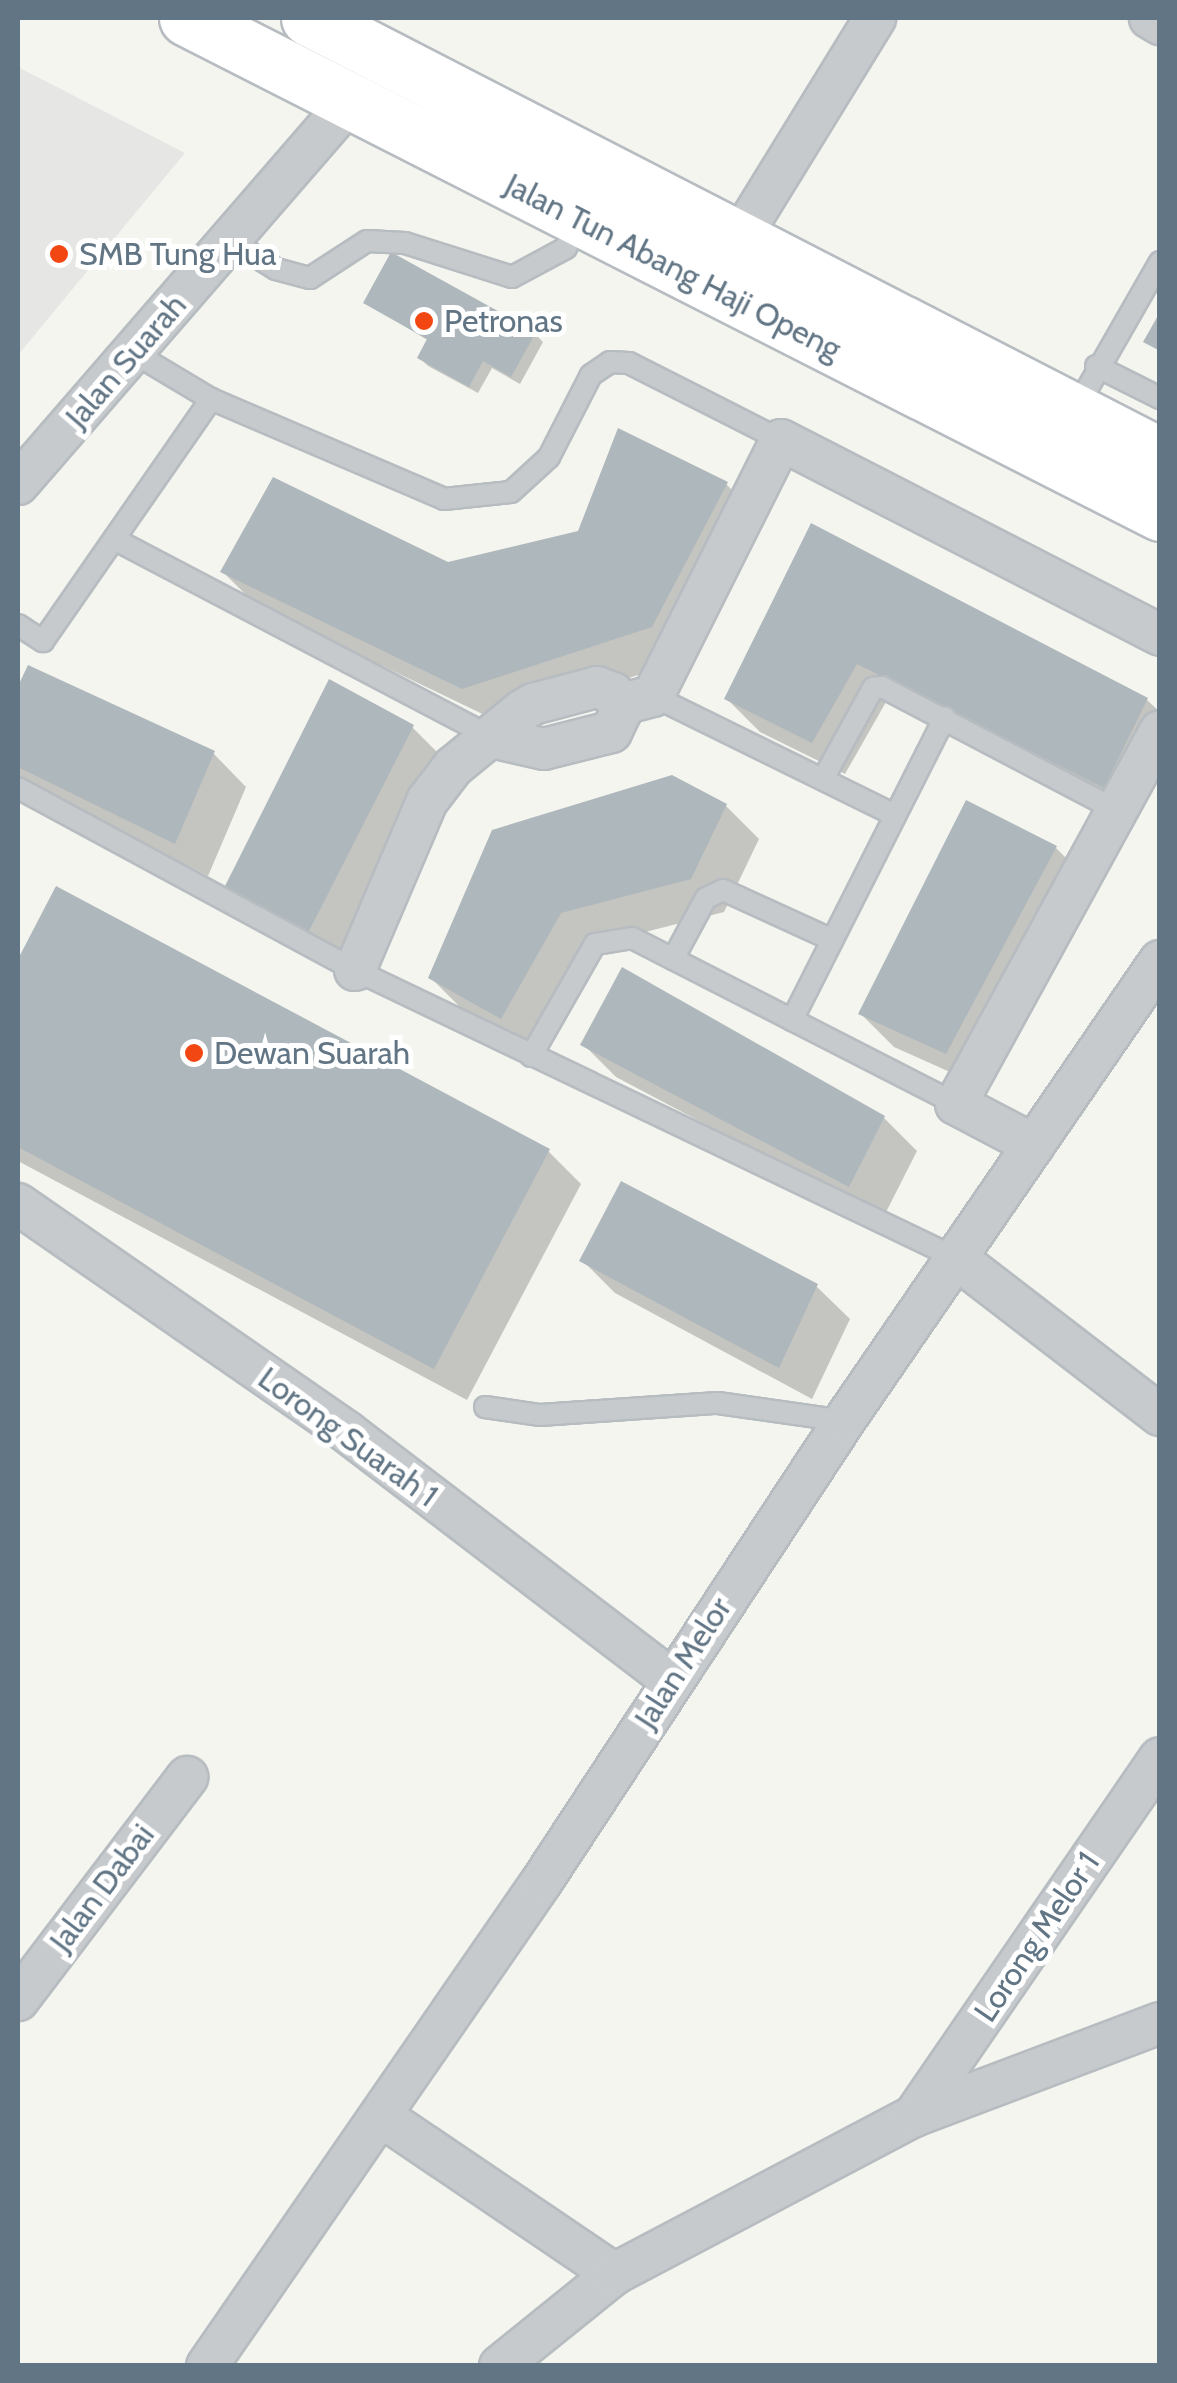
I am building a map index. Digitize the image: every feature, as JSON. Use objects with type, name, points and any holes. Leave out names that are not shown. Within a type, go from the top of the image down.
[{"type":"main road","name":"Jalan Tun Abang Haji Openg","points":[[187,18],[1160,513]]},
{"type":"main road","name":"Jalan Tun Abang Haji Openg","points":[[310,18],[740,236],[1084,389],[1160,456]]},
{"type":"street","points":[[740,236],[875,18]]},
{"type":"street","points":[[1150,18],[1160,24]]},
{"type":"street","name":"Jalan Suarah","points":[[18,484],[351,100]]},
{"type":"street","points":[[355,970],[427,800],[453,768],[533,704],[597,687],[636,701],[781,440],[1160,635]]},
{"type":"street","points":[[1034,1146],[956,1104],[1159,734]]},
{"type":"street","name":"Jalan Melor","points":[[207,2366],[381,2116],[844,1421],[1160,961]]},
{"type":"street","name":"Lorong Suarah 1","points":[[18,1204],[347,1432],[671,1680]]},
{"type":"street","points":[[956,1258],[1160,1414]]},
{"type":"street","name":"Lorong Melor 1","points":[[914,2116],[1160,1758]]},
{"type":"street","name":"Jalan Dabai","points":[[18,2000],[187,1777]]},
{"type":"street","name":"Lorong Melor 1","points":[[500,2366],[614,2274],[914,2116],[1160,2024]]},
{"type":"street","points":[[381,2116],[614,2274]]},
{"type":"lane","points":[[231,241],[276,269],[310,278],[367,241],[405,243],[512,277],[566,248],[578,220]]},
{"type":"lane","points":[[1160,262],[1084,389],[1160,398]]},
{"type":"lane","points":[[134,353],[211,400],[444,499],[511,492],[549,457],[591,375],[610,362],[629,363],[781,440]]},
{"type":"lane","points":[[18,625],[43,641],[211,400]]},
{"type":"lane","points":[[114,538],[491,737]]},
{"type":"lane","points":[[823,780],[874,688],[890,688],[1116,810]]},
{"type":"lane","points":[[636,701],[823,780],[895,815]]},
{"type":"lane","points":[[792,1020],[944,717]]},
{"type":"lane","points":[[18,788],[355,970],[956,1258]]},
{"type":"lane","points":[[673,959],[706,898],[722,890],[832,940]]},
{"type":"lane","points":[[531,1056],[595,944],[632,938],[956,1104]]},
{"type":"lane","points":[[485,1407],[555,1415],[718,1403],[844,1421]]},
{"type":"shaded area","name":"SMB Tung Hua","points":[[18,67],[185,153],[18,355]]},
{"type":"building","points":[[391,252],[536,332],[511,377],[483,361],[469,387],[417,358],[427,339],[363,303]]},
{"type":"building","points":[[1160,312],[1160,351],[1143,342]]},
{"type":"building","points":[[618,428],[728,482],[652,627],[462,689],[220,572],[273,477],[448,562],[578,531]]},
{"type":"building","points":[[811,523],[1148,698],[1104,788],[857,664],[812,743],[724,699]]},
{"type":"building","points":[[28,665],[215,751],[175,844],[18,767],[18,686]]},
{"type":"building","points":[[329,679],[414,725],[309,931],[224,888]]},
{"type":"building","points":[[672,775],[727,804],[691,879],[561,913],[501,1019],[428,978],[492,830]]},
{"type":"building","points":[[966,800],[1057,846],[946,1054],[858,1014]]},
{"type":"building","name":"Dewan Suarah","points":[[56,886],[550,1149],[434,1369],[18,1147],[18,959]]},
{"type":"building","points":[[622,967],[885,1116],[849,1187],[580,1045]]},
{"type":"building","points":[[621,1181],[818,1284],[779,1368],[579,1261]]},
{"type":"place","name":"SMB Tung Hua","points":[[59,254]]},
{"type":"place","name":"Petronas","points":[[424,321]]},
{"type":"place","name":"Dewan Suarah","points":[[194,1053]]}]
